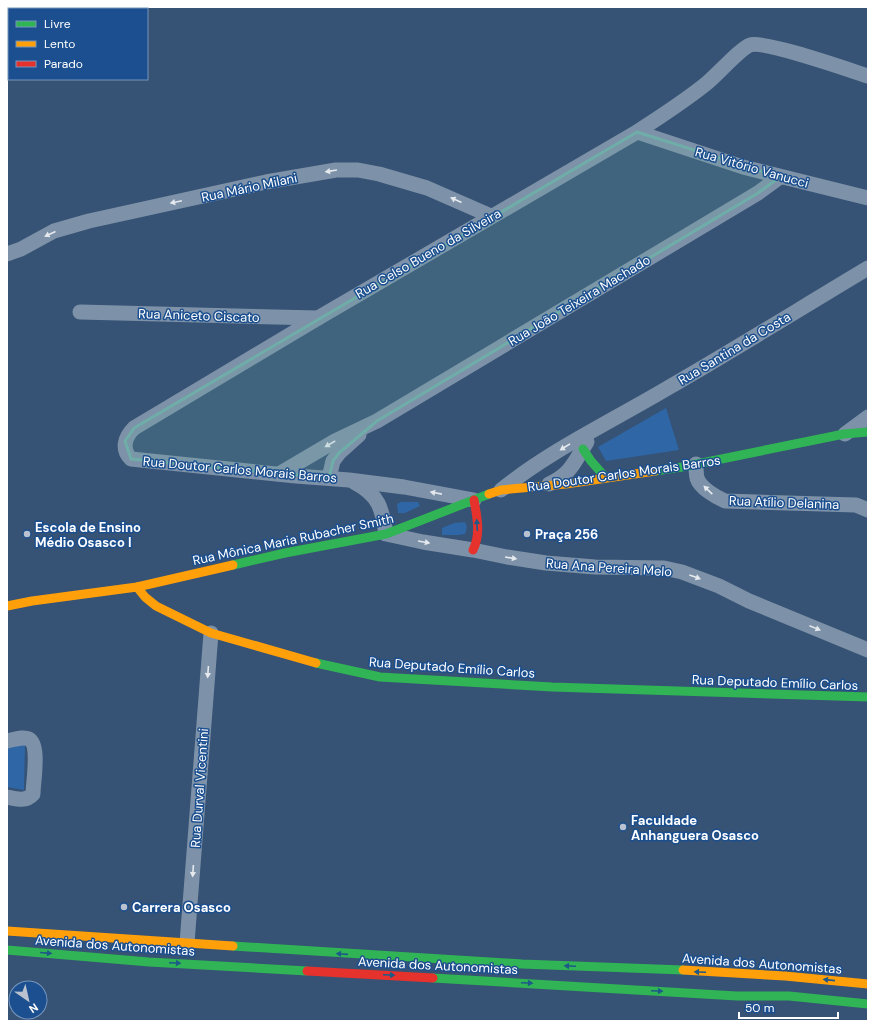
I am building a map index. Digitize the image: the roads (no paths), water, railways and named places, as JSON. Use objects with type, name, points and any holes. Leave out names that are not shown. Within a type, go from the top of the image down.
[{"type":"street","name":"Rua Celso Bueno da Silveira","points":[[131,459],[127,455],[125,441],[128,434],[134,428],[491,216],[637,132],[707,84],[744,49],[751,45],[761,44],[868,76]]},
{"type":"street","name":"Rua Vitório Vanucci","points":[[637,132],[743,167],[868,198]]},
{"type":"street","name":"Rua Mário Milani","points":[[7,254],[21,249],[54,231],[89,221],[266,182],[336,170],[358,170],[427,188],[491,216]]},
{"type":"street","name":"Rua João Teixeira Machado","points":[[279,474],[334,441],[377,420],[758,193],[780,177]]},
{"type":"street","name":"Rua Santina da Costa","points":[[501,490],[526,472],[598,426],[665,390],[868,268]]},
{"type":"street","name":"Rua Aniceto Ciscato","points":[[80,312],[318,318]]},
{"type":"street","points":[[844,434],[868,417]]},
{"type":"street","name":"Rua João Teixeira Machado","points":[[329,478],[333,462],[339,453],[377,420]]},
{"type":"street","name":"Rua Santina da Costa","points":[[543,486],[560,478],[567,472],[598,426]]},
{"type":"street","name":"Rua Doutor Carlos Morais Barros","points":[[131,459],[349,480],[404,487],[474,500],[501,490],[606,478],[682,467],[844,434],[868,432]]},
{"type":"street","points":[[582,449],[606,478]]},
{"type":"street","name":"Rua Atílio Delanina","points":[[696,464],[697,479],[707,490],[725,501],[856,504],[868,510]]},
{"type":"street","name":"Rua Doutor Carlos Morais Barros","points":[[349,480],[366,488],[379,503],[383,514],[386,534]]},
{"type":"street","points":[[379,503],[388,493],[404,487]]},
{"type":"street","points":[[473,550],[478,536],[474,500]]},
{"type":"street","name":"Rua Mônica Maria Rubacher Smith","points":[[138,587],[285,553],[386,534],[474,500]]},
{"type":"street","name":"Rua Ana Pereira Melo","points":[[386,534],[423,542],[546,563],[595,567],[664,568],[682,572],[719,586],[749,601],[868,650]]},
{"type":"street","points":[[7,606],[32,601],[138,587]]},
{"type":"street","name":"Rua Deputado Emílio Carlos","points":[[138,587],[145,597],[156,606],[211,633],[305,660],[380,677],[552,687],[868,697]]},
{"type":"street","name":"Rua Durval Vicentini","points":[[187,943],[211,633]]},
{"type":"street","points":[[7,741],[24,737],[29,739],[34,744],[35,752],[33,794],[24,800],[7,797]]},
{"type":"street","name":"Avenida dos Autonomistas","points":[[7,931],[520,964],[773,975],[868,984]]},
{"type":"street","name":"Avenida dos Autonomistas","points":[[7,950],[149,962],[737,996],[789,996],[868,1004]]},
{"type":"place","name":"Escola de Ensino Médio Osasco I","points":[[27,534]]},
{"type":"place","name":"Praça 256","points":[[527,534]]},
{"type":"place","name":"Faculdade Anhanguera Osasco","points":[[623,827]]},
{"type":"place","name":"Carrera Osasco","points":[[124,907]]}]
